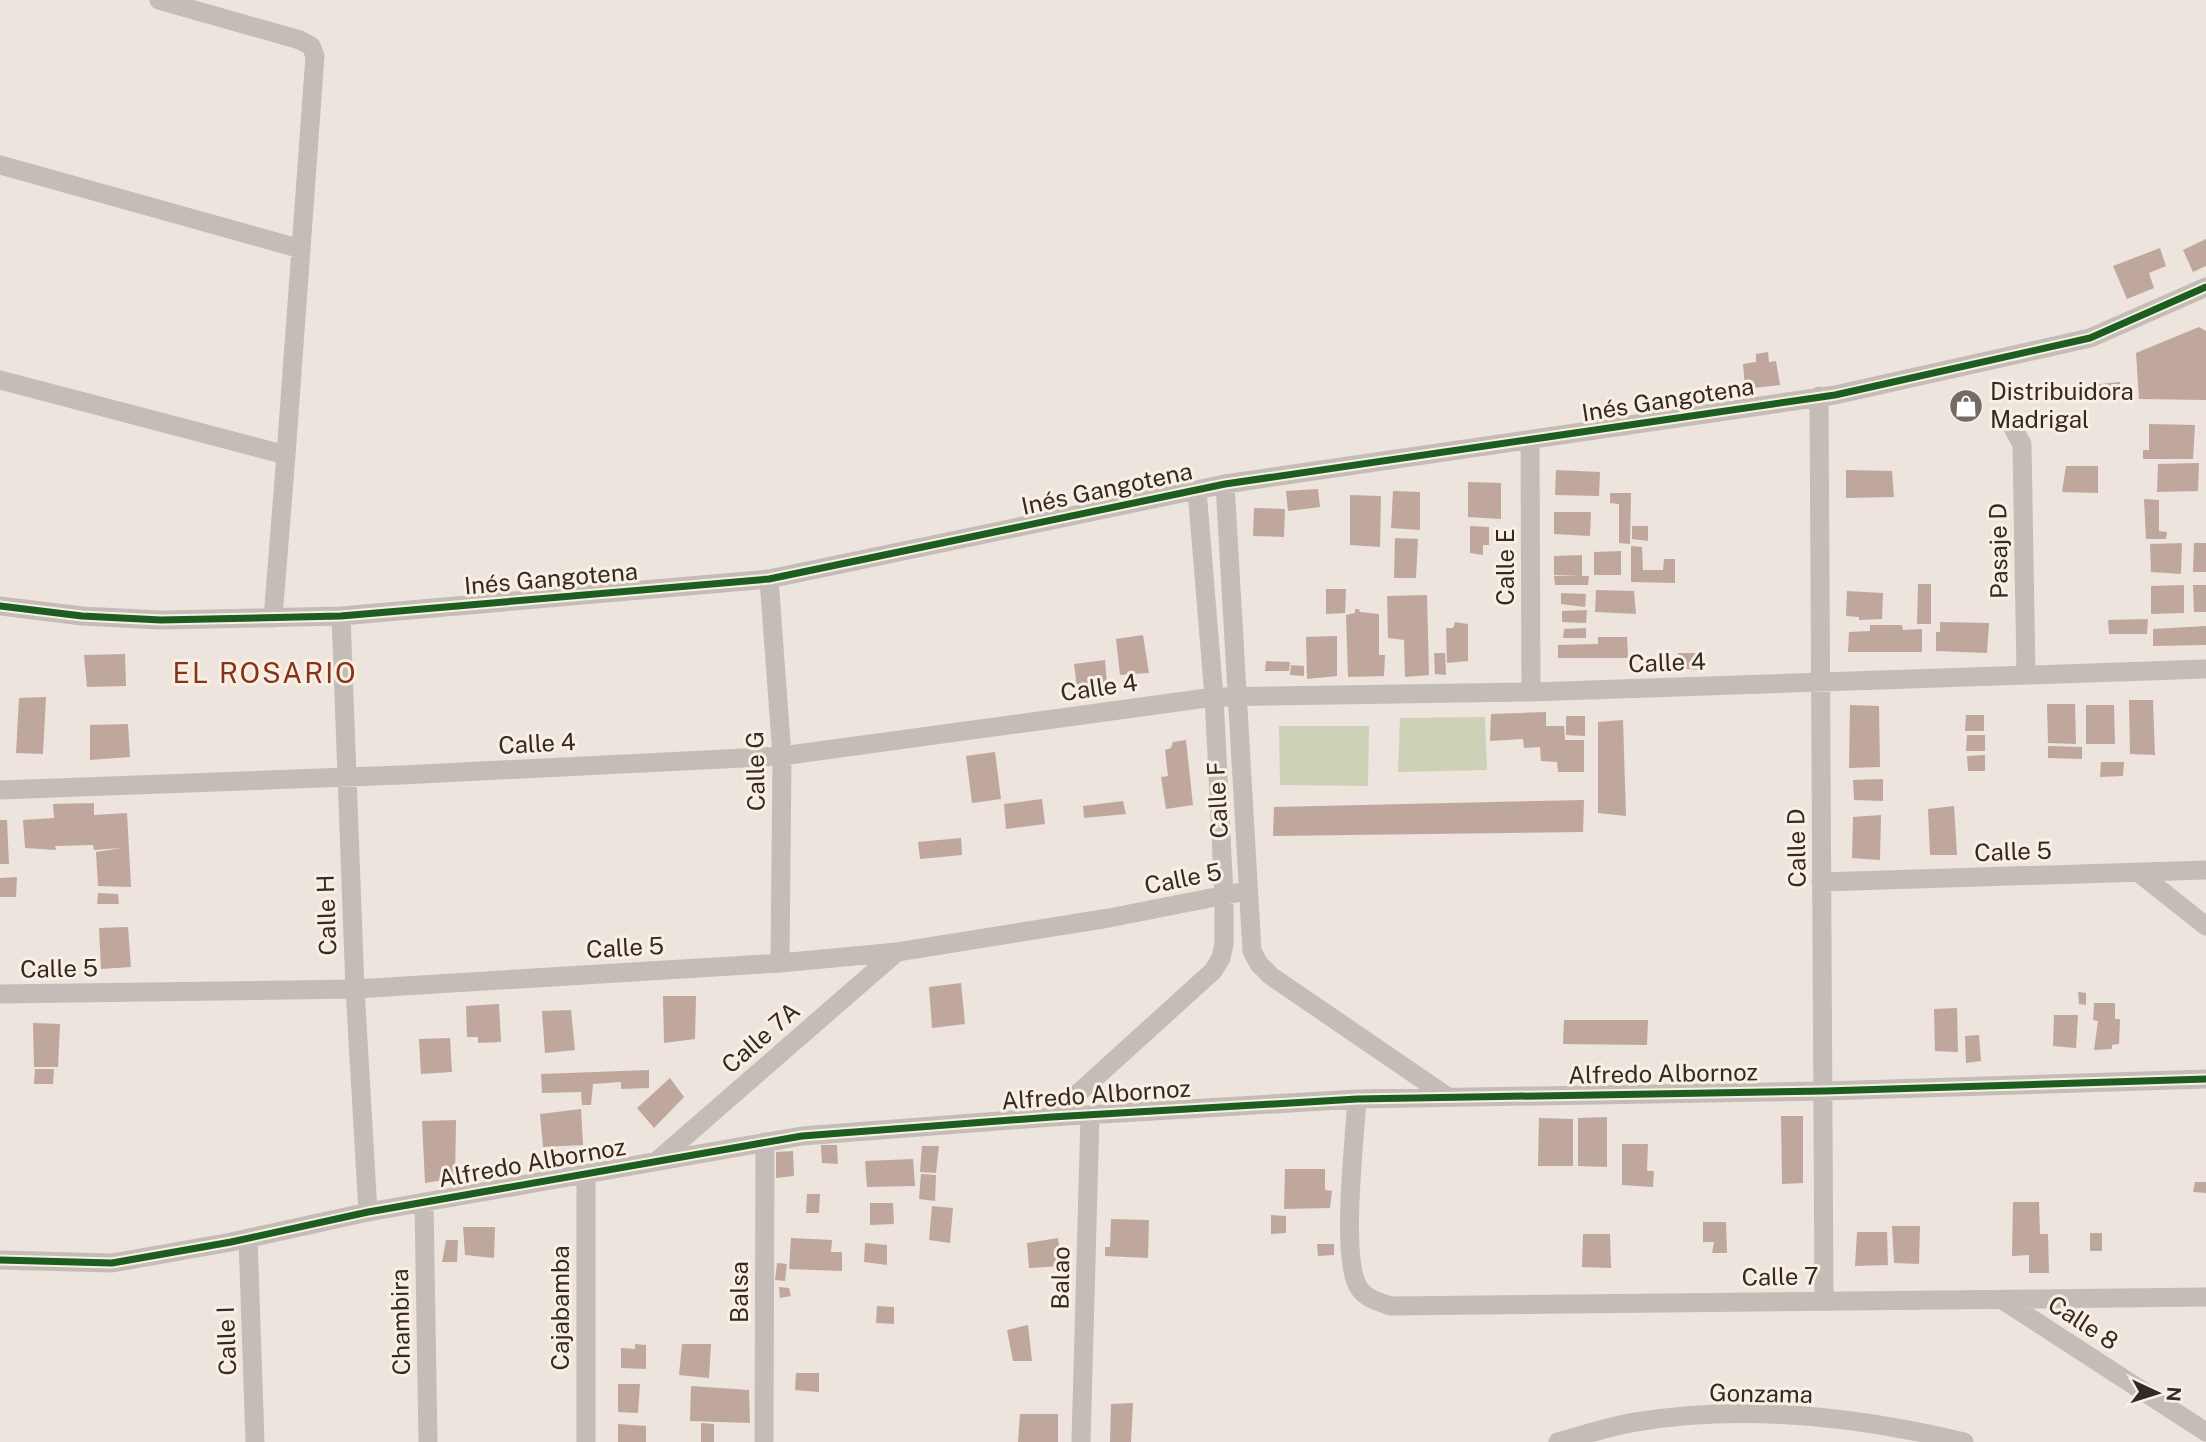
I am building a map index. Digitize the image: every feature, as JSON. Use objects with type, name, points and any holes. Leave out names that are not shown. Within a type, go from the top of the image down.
[{"type":"street","points":[[159,0],[300,40],[311,46],[314,56],[273,618]]},
{"type":"street","points":[[0,166],[301,249]]},
{"type":"street","name":"Inés Gangotena","points":[[0,606],[82,616],[161,620],[341,616],[769,579],[1225,484],[1364,461],[1530,441],[1819,396],[1962,368],[2090,338],[2206,287]]},
{"type":"street","points":[[0,380],[286,455]]},
{"type":"street","name":"Calle D","points":[[1819,396],[1821,882],[1825,1091],[1824,1300]]},
{"type":"street","name":"Pasaje D","points":[[2014,430],[2022,444],[2026,674]]},
{"type":"street","name":"Calle E","points":[[1530,441],[1531,692]]},
{"type":"street","name":"Calle F","points":[[1225,484],[1251,943],[1259,964],[1271,976],[1448,1097]]},
{"type":"street","name":"Calle F","points":[[1052,1116],[1213,971],[1221,958],[1224,944],[1224,895],[1214,697],[1197,490]]},
{"type":"street","name":"Calle G","points":[[769,579],[782,756],[780,963]]},
{"type":"street","name":"Calle H","points":[[341,616],[355,989],[368,1212]]},
{"type":"street","name":"Calle 4","points":[[0,790],[782,756],[1238,695],[1531,692],[2206,669]]},
{"type":"street","name":"Calle 5","points":[[1821,882],[2206,870]]},
{"type":"street","points":[[2139,873],[2206,926]]},
{"type":"street","name":"Calle 5","points":[[0,995],[355,989],[780,963],[897,952],[1109,918],[1246,891]]},
{"type":"street","name":"Calle 7A","points":[[657,1161],[897,952]]},
{"type":"street","name":"Alfredo Albornoz","points":[[0,1260],[112,1263],[368,1212],[765,1142],[1052,1116],[1357,1099],[1825,1091],[2206,1079]]},
{"type":"street","name":"Calle 7","points":[[1357,1099],[1350,1256],[1352,1274],[1359,1289],[1372,1300],[1410,1308],[1824,1300],[2004,1301],[2206,1297]]},
{"type":"street","name":"Balao","points":[[1082,1442],[1090,1115]]},
{"type":"street","name":"Balsa","points":[[764,1442],[765,1142]]},
{"type":"street","name":"Cajabamba","points":[[586,1175],[586,1442]]},
{"type":"street","name":"Chambira","points":[[424,1202],[428,1442]]},
{"type":"street","name":"Calle I","points":[[247,1238],[255,1442]]},
{"type":"street","name":"Calle 8","points":[[2004,1301],[2206,1432]]},
{"type":"street","name":"Gonzama","points":[[1558,1442],[1634,1422],[1727,1415],[1874,1423],[1964,1442]]},
{"type":"green space","points":[[1485,717],[1487,770],[1398,772],[1400,718]]},
{"type":"green space","points":[[1279,726],[1369,726],[1368,786],[1280,785]]},
{"type":"building","points":[[2206,239],[2206,266],[2193,272],[2183,250]]},
{"type":"building","points":[[2160,248],[2166,266],[2149,273],[2154,288],[2127,299],[2113,266]]},
{"type":"building","points":[[2199,327],[2206,331],[2206,400],[2139,399],[2136,353]]},
{"type":"building","points":[[1768,352],[1769,362],[1776,361],[1780,385],[1745,389],[1743,364],[1756,362],[1756,354]]},
{"type":"building","points":[[2120,382],[2120,395],[2090,396],[2091,385]]},
{"type":"building","points":[[2149,424],[2195,425],[2193,459],[2143,459],[2143,450],[2149,450]]},
{"type":"building","points":[[2199,463],[2198,491],[2157,492],[2158,464]]},
{"type":"building","points":[[2066,466],[2098,466],[2098,493],[2062,492]]},
{"type":"building","points":[[1556,470],[1600,472],[1599,496],[1555,495]]},
{"type":"building","points":[[1846,470],[1892,471],[1894,497],[1846,498]]},
{"type":"building","points":[[1468,482],[1501,483],[1501,519],[1468,517]]},
{"type":"building","points":[[1318,489],[1320,507],[1288,511],[1286,491]]},
{"type":"building","points":[[1393,491],[1420,492],[1420,530],[1391,528]]},
{"type":"building","points":[[1610,493],[1631,493],[1630,544],[1619,543],[1619,504],[1610,503]]},
{"type":"building","points":[[1350,495],[1381,496],[1380,547],[1350,545]]},
{"type":"building","points":[[2144,499],[2159,500],[2159,531],[2167,532],[2166,539],[2146,539]]},
{"type":"building","points":[[1254,508],[1285,509],[1284,537],[1253,536]]},
{"type":"building","points":[[1554,512],[1591,512],[1590,536],[1554,534]]},
{"type":"building","points":[[1470,526],[1489,527],[1489,545],[1483,545],[1483,555],[1470,553]]},
{"type":"building","points":[[1632,526],[1648,526],[1648,541],[1632,539]]},
{"type":"building","points":[[1395,538],[1418,539],[1416,578],[1394,578]]},
{"type":"building","points":[[2182,543],[2181,574],[2151,572],[2150,544]]},
{"type":"building","points":[[2194,543],[2206,543],[2206,572],[2193,572]]},
{"type":"building","points":[[1631,546],[1642,547],[1643,570],[1663,570],[1664,559],[1675,559],[1675,583],[1631,582]]},
{"type":"building","points":[[1621,551],[1621,575],[1594,575],[1594,552]]},
{"type":"building","points":[[1582,555],[1582,576],[1589,576],[1588,585],[1555,585],[1554,576],[1580,575],[1554,575],[1554,556]]},
{"type":"building","points":[[1918,584],[1931,584],[1931,624],[1917,624]]},
{"type":"building","points":[[2184,585],[2184,613],[2151,614],[2151,586]]},
{"type":"building","points":[[2193,585],[2206,585],[2206,612],[2194,612]]},
{"type":"building","points":[[1326,589],[1346,589],[1345,613],[1326,614]]},
{"type":"building","points":[[1596,590],[1634,591],[1636,614],[1595,612]]},
{"type":"building","points":[[1847,591],[1883,593],[1882,619],[1859,620],[1859,617],[1846,616]]},
{"type":"building","points":[[1561,593],[1586,594],[1585,607],[1561,604]]},
{"type":"building","points":[[1427,595],[1429,675],[1405,677],[1404,640],[1388,638],[1387,596]]},
{"type":"building","points":[[1355,609],[1379,614],[1379,655],[1385,655],[1384,676],[1348,677],[1346,615],[1355,613]]},
{"type":"building","points":[[1587,610],[1586,623],[1562,622],[1562,611]]},
{"type":"building","points":[[2148,619],[2147,634],[2109,634],[2108,620]]},
{"type":"building","points":[[1455,622],[1468,624],[1468,661],[1447,663],[1446,628],[1453,628]]},
{"type":"building","points":[[1940,622],[1989,623],[1987,653],[1936,651],[1936,632],[1940,632]]},
{"type":"building","points":[[1870,625],[1902,625],[1903,630],[1922,629],[1922,652],[1848,652],[1849,632],[1870,631]]},
{"type":"building","points":[[2206,626],[2206,645],[2153,646],[2153,629]]},
{"type":"building","points":[[1586,628],[1586,638],[1563,638],[1564,629]]},
{"type":"building","points":[[1143,635],[1149,673],[1120,675],[1116,639]]},
{"type":"building","points":[[1337,636],[1337,676],[1307,679],[1306,637]]},
{"type":"building","points":[[1598,637],[1627,637],[1628,658],[1558,658],[1558,645],[1598,644]]},
{"type":"building","points":[[1434,653],[1445,653],[1446,675],[1435,674]]},
{"type":"building","points":[[1678,653],[1699,653],[1699,670],[1677,668]]},
{"type":"building","points":[[125,654],[126,686],[87,687],[84,655]]},
{"type":"building","points":[[1105,660],[1107,684],[1077,688],[1074,664]]},
{"type":"building","points":[[1266,661],[1290,662],[1289,671],[1265,671]]},
{"type":"building","points":[[1291,665],[1304,666],[1304,676],[1290,675]]},
{"type":"building","points":[[46,697],[43,754],[16,753],[19,698]]},
{"type":"building","points":[[2129,700],[2153,700],[2155,755],[2130,754]]},
{"type":"building","points":[[2047,704],[2075,704],[2076,744],[2048,743]]},
{"type":"building","points":[[1850,705],[1879,706],[1880,767],[1849,768]]},
{"type":"building","points":[[2086,705],[2114,705],[2115,744],[2086,744]]},
{"type":"building","points":[[1546,712],[1546,726],[1564,726],[1565,740],[1584,740],[1584,772],[1558,772],[1557,762],[1541,761],[1540,747],[1524,748],[1523,739],[1490,741],[1491,714]]},
{"type":"building","points":[[1966,715],[1984,715],[1984,731],[1965,731]]},
{"type":"building","points":[[1566,716],[1585,716],[1585,736],[1566,735]]},
{"type":"building","points":[[1623,720],[1626,816],[1598,813],[1598,722]]},
{"type":"building","points":[[128,724],[130,757],[90,760],[90,725]]},
{"type":"building","points":[[1967,735],[1985,735],[1985,751],[1966,751]]},
{"type":"building","points":[[1186,740],[1193,805],[1166,809],[1161,777],[1168,776],[1165,750],[1171,748],[1173,742]]},
{"type":"building","points":[[2048,746],[2082,747],[2082,759],[2048,758]]},
{"type":"building","points":[[995,752],[1001,799],[972,803],[966,756]]},
{"type":"building","points":[[1985,755],[1985,771],[1968,771],[1967,756]]},
{"type":"building","points":[[2101,762],[2124,762],[2123,776],[2100,777]]},
{"type":"building","points":[[1883,779],[1883,801],[1854,800],[1853,780]]},
{"type":"building","points":[[1042,799],[1045,824],[1006,829],[1004,804]]},
{"type":"building","points":[[1584,800],[1583,832],[1273,836],[1274,807]]},
{"type":"building","points":[[1123,801],[1126,814],[1084,818],[1083,806]]},
{"type":"building","points":[[94,803],[94,815],[127,813],[131,887],[98,886],[96,852],[122,848],[94,850],[93,845],[55,846],[56,850],[25,848],[23,820],[54,818],[53,804]]},
{"type":"building","points":[[1954,806],[1957,855],[1930,855],[1928,809]]},
{"type":"building","points":[[1881,815],[1880,860],[1852,858],[1853,817]]},
{"type":"building","points":[[0,820],[7,820],[9,864],[0,864]]},
{"type":"building","points":[[961,838],[962,855],[920,859],[918,842]]},
{"type":"building","points":[[17,877],[16,897],[0,897],[0,878]]},
{"type":"building","points":[[98,893],[118,894],[119,904],[97,904]]},
{"type":"building","points":[[128,927],[131,967],[101,969],[99,928]]},
{"type":"building","points":[[961,983],[965,1024],[932,1028],[929,987]]},
{"type":"building","points":[[2078,992],[2086,993],[2086,1005],[2079,1004]]},
{"type":"building","points":[[663,996],[696,996],[695,1039],[664,1043]]},
{"type":"building","points":[[2094,1003],[2115,1003],[2115,1019],[2120,1019],[2119,1044],[2112,1045],[2112,1049],[2094,1050],[2098,1021],[2093,1020]]},
{"type":"building","points":[[499,1004],[501,1042],[478,1043],[478,1037],[467,1037],[466,1006]]},
{"type":"building","points":[[1957,1008],[1958,1052],[1935,1051],[1934,1009]]},
{"type":"building","points":[[571,1010],[575,1050],[545,1053],[542,1011]]},
{"type":"building","points":[[2054,1015],[2078,1015],[2076,1048],[2053,1046]]},
{"type":"building","points":[[1564,1020],[1648,1020],[1647,1045],[1563,1044]]},
{"type":"building","points":[[33,1023],[60,1024],[58,1067],[34,1067]]},
{"type":"building","points":[[1979,1035],[1981,1061],[1966,1063],[1965,1036]]},
{"type":"building","points":[[450,1038],[452,1072],[421,1074],[419,1039]]},
{"type":"building","points":[[35,1069],[54,1069],[53,1084],[34,1084]]},
{"type":"building","points":[[649,1070],[649,1088],[621,1089],[621,1082],[593,1084],[591,1105],[582,1105],[581,1092],[542,1093],[541,1074]]},
{"type":"building","points":[[670,1078],[684,1097],[654,1128],[637,1108]]},
{"type":"building","points":[[581,1109],[583,1145],[543,1147],[540,1114]]},
{"type":"building","points":[[1781,1116],[1803,1116],[1803,1183],[1782,1184]]},
{"type":"building","points":[[1607,1117],[1607,1167],[1578,1166],[1578,1118]]},
{"type":"building","points":[[1539,1118],[1573,1119],[1573,1166],[1538,1166]]},
{"type":"building","points":[[456,1120],[455,1178],[425,1183],[422,1121]]},
{"type":"building","points":[[1622,1144],[1648,1144],[1647,1171],[1654,1171],[1653,1187],[1622,1185]]},
{"type":"building","points":[[821,1145],[837,1145],[838,1164],[822,1163]]},
{"type":"building","points":[[922,1146],[939,1146],[936,1173],[920,1172]]},
{"type":"building","points":[[793,1151],[794,1176],[776,1178],[776,1152]]},
{"type":"building","points":[[913,1159],[915,1186],[867,1187],[865,1161]]},
{"type":"building","points":[[1285,1169],[1325,1169],[1325,1190],[1332,1191],[1330,1208],[1284,1209]]},
{"type":"building","points":[[921,1174],[936,1175],[935,1201],[919,1199]]},
{"type":"building","points":[[2195,1182],[2206,1182],[2206,1193],[2193,1192]]},
{"type":"building","points":[[807,1194],[820,1194],[819,1213],[806,1213]]},
{"type":"building","points":[[2013,1202],[2039,1202],[2040,1234],[2048,1234],[2049,1273],[2029,1273],[2029,1255],[2012,1256]]},
{"type":"building","points":[[870,1203],[893,1203],[894,1224],[870,1225]]},
{"type":"building","points":[[932,1206],[953,1208],[950,1243],[929,1240]]},
{"type":"building","points":[[1271,1215],[1286,1216],[1286,1233],[1271,1234]]},
{"type":"building","points":[[1111,1219],[1149,1220],[1148,1258],[1105,1256],[1105,1247],[1110,1247]]},
{"type":"building","points":[[1703,1222],[1726,1222],[1727,1253],[1712,1253],[1714,1242],[1703,1242]]},
{"type":"building","points":[[1892,1226],[1920,1226],[1919,1264],[1894,1263]]},
{"type":"building","points":[[463,1227],[495,1227],[494,1258],[465,1255]]},
{"type":"building","points":[[1857,1232],[1887,1232],[1888,1265],[1855,1266]]},
{"type":"building","points":[[2090,1233],[2102,1233],[2102,1251],[2090,1251]]},
{"type":"building","points":[[1583,1234],[1610,1234],[1611,1268],[1582,1267]]},
{"type":"building","points":[[791,1238],[832,1240],[831,1252],[842,1252],[842,1271],[789,1269]]},
{"type":"building","points":[[1058,1238],[1062,1266],[1029,1268],[1027,1243]]},
{"type":"building","points":[[446,1240],[458,1240],[457,1262],[442,1262]]},
{"type":"building","points":[[865,1243],[887,1245],[887,1265],[864,1262]]},
{"type":"building","points":[[1317,1244],[1334,1244],[1334,1255],[1318,1256]]},
{"type":"building","points":[[777,1263],[787,1264],[785,1281],[775,1280]]},
{"type":"building","points":[[779,1287],[789,1288],[791,1296],[780,1298]]},
{"type":"building","points":[[877,1306],[894,1307],[894,1324],[876,1323]]},
{"type":"building","points":[[1028,1325],[1032,1361],[1013,1361],[1007,1330]]},
{"type":"building","points":[[635,1344],[646,1345],[646,1369],[621,1368],[621,1348],[635,1349]]},
{"type":"building","points":[[682,1344],[711,1344],[709,1378],[679,1375]]},
{"type":"building","points":[[796,1373],[819,1373],[819,1392],[795,1390]]},
{"type":"building","points":[[618,1384],[640,1384],[638,1413],[618,1412]]},
{"type":"building","points":[[691,1386],[749,1390],[750,1423],[690,1421]]},
{"type":"building","points":[[1133,1403],[1131,1442],[1110,1442],[1111,1404]]},
{"type":"building","points":[[1020,1414],[1058,1414],[1058,1442],[1018,1442]]},
{"type":"building","points":[[701,1423],[714,1424],[714,1442],[701,1442]]},
{"type":"building","points":[[618,1424],[646,1426],[646,1442],[618,1442]]},
{"type":"cycle path","points":[[0,606],[82,616],[161,620],[341,616],[769,579],[1225,484],[1835,395],[2090,338],[2206,287]]},
{"type":"cycle path","points":[[0,1260],[112,1263],[231,1242],[368,1212],[802,1136],[1052,1117],[1357,1099],[1825,1091],[2206,1079]]},
{"type":"place","name":"Distribuidora Madrigal","points":[[1966,406]]},
{"type":"district","name":"EL ROSARIO","points":[[265,673]]}]
